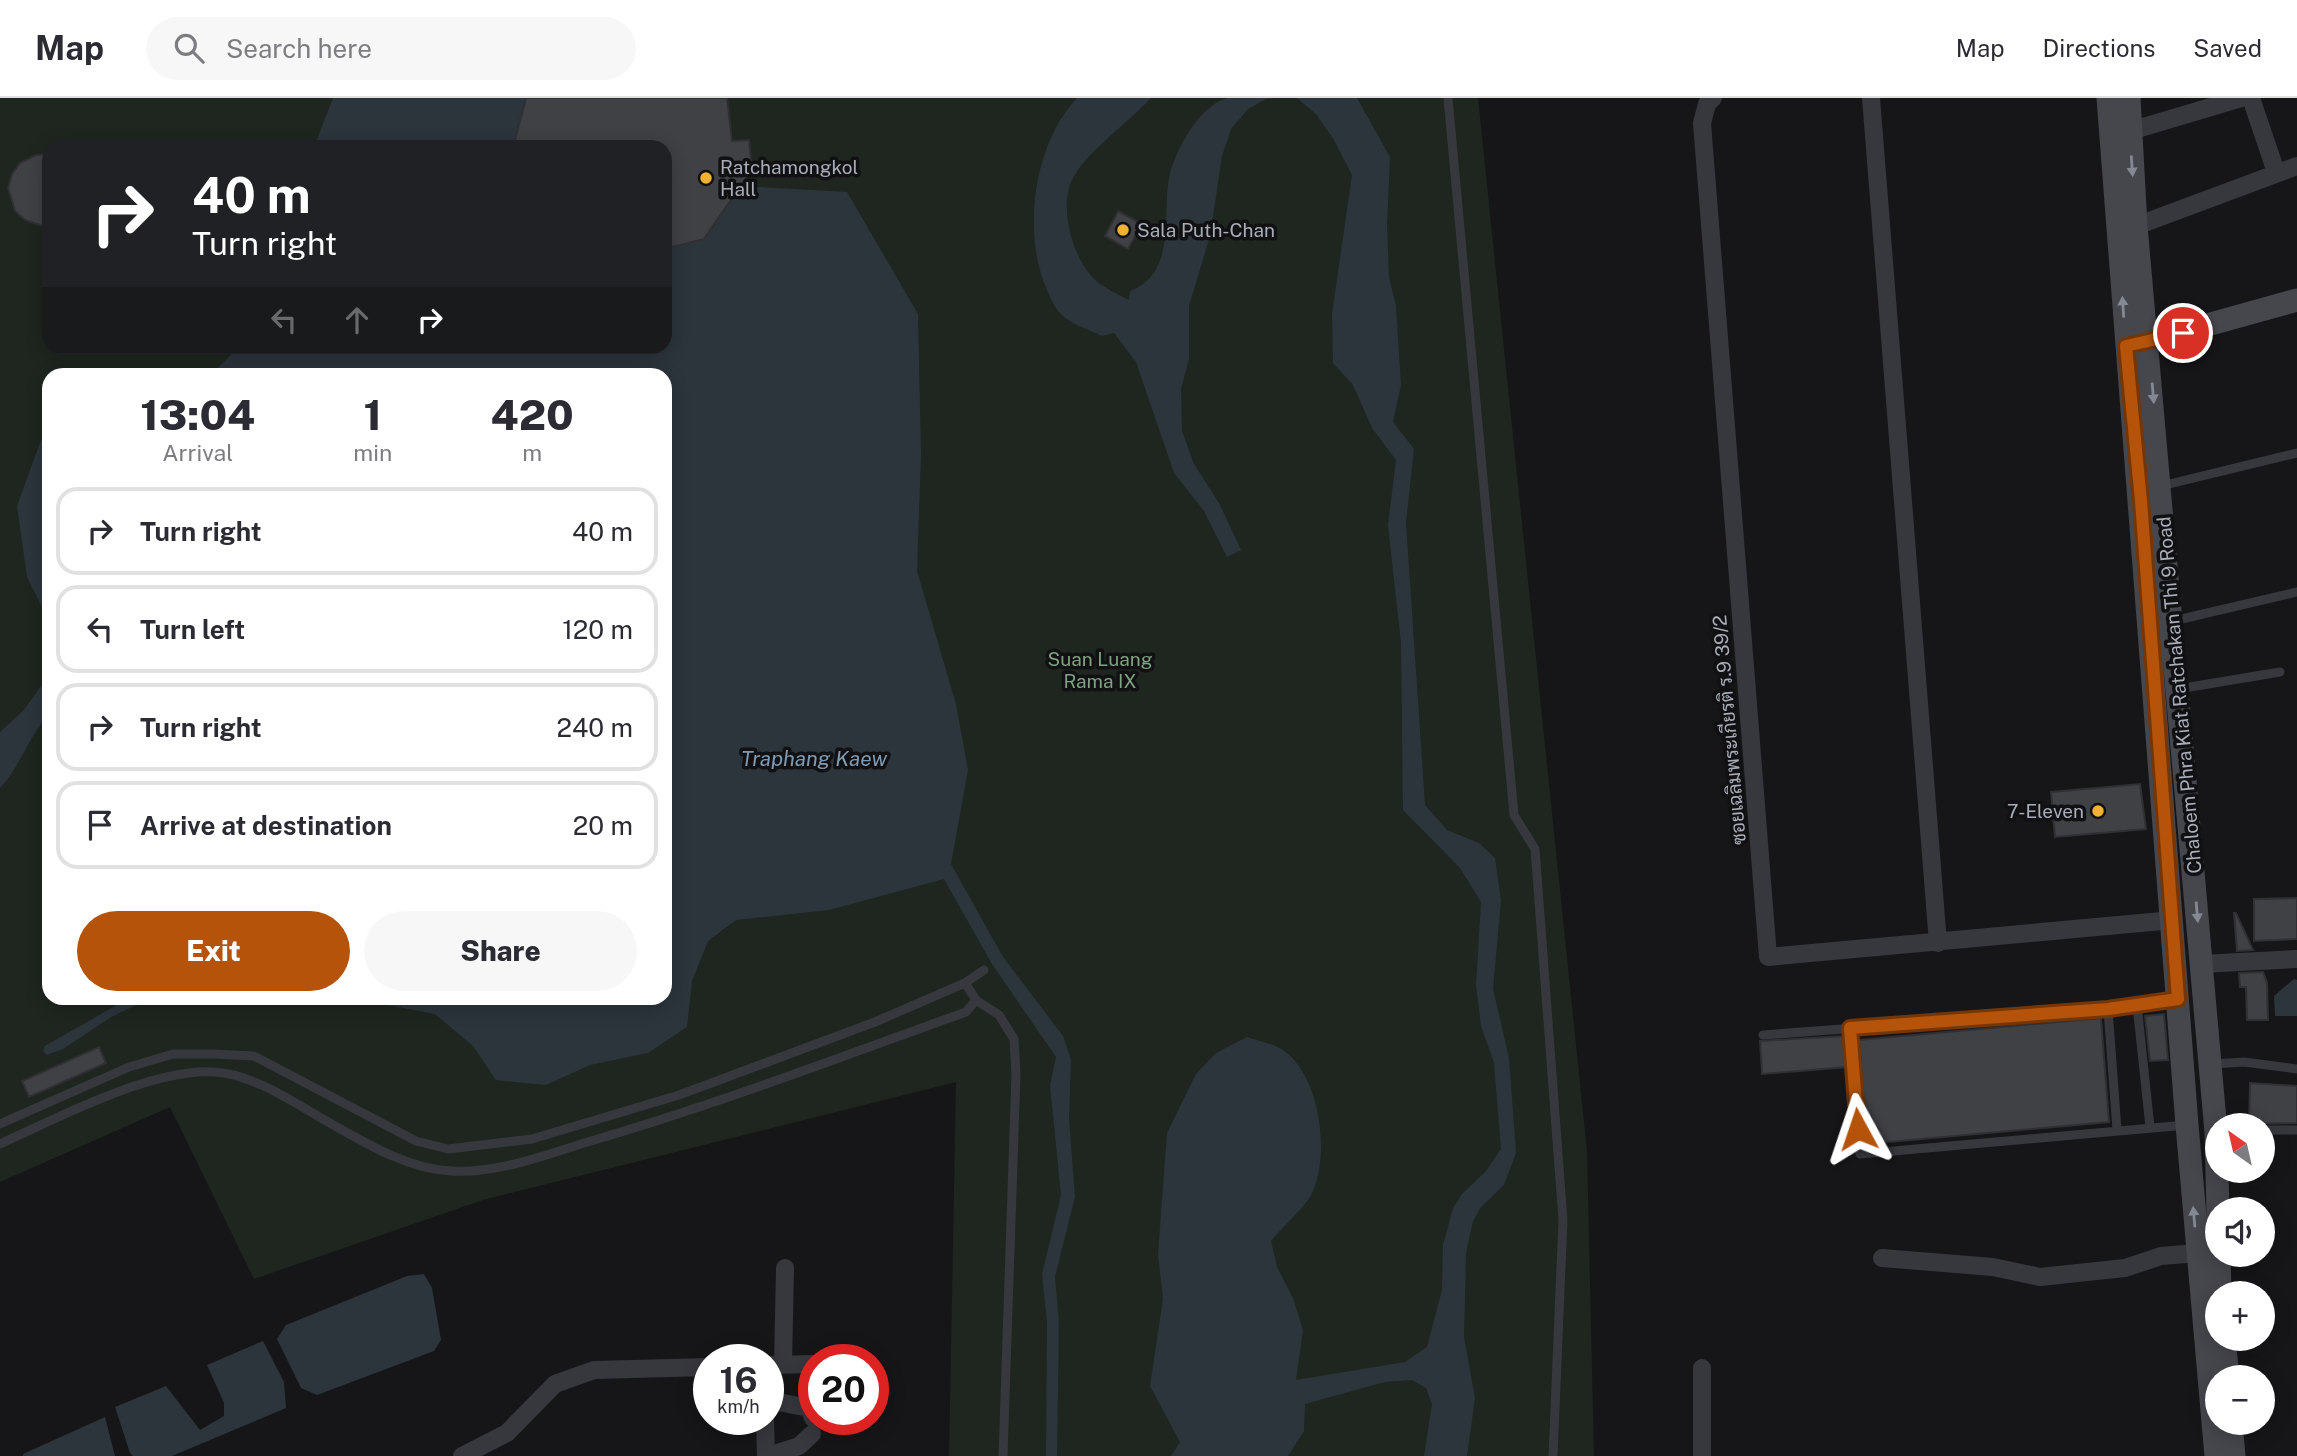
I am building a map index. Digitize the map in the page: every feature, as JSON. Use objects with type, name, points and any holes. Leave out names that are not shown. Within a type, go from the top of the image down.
[{"type":"main road","name":"Chaloem Phra Kiat Ratchakan Thi 9 Road","points":[[2108,98],[2120,131],[2136,226],[2137,344],[2161,486],[2216,1132],[2220,1281]]},
{"type":"main road","name":"Chaloem Phra Kiat Ratchakan Thi 9 Road","points":[[2129,98],[2120,131],[2137,344],[2187,1125],[2216,1456]]},
{"type":"main road","points":[[2137,344],[2297,300]]},
{"type":"main road","points":[[2232,1435],[2234,1456]]},
{"type":"street","name":"ซอยเฉลิมพระเกียรติ ร.9 39/2","points":[[1713,98],[1707,104],[1702,123],[1768,957],[2173,920]]},
{"type":"street","points":[[1871,98],[1938,943]]},
{"type":"street","points":[[2120,131],[2241,98]]},
{"type":"street","points":[[2251,98],[2276,172]]},
{"type":"street","points":[[2136,226],[2297,166]]},
{"type":"street","points":[[2201,964],[2297,959]]},
{"type":"street","points":[[1882,1258],[1993,1267],[2040,1277],[2125,1268],[2161,1256],[2197,1253]]},
{"type":"street","points":[[778,1344],[785,1268]]},
{"type":"street","points":[[462,1456],[507,1433],[555,1384],[594,1370],[693,1367]]},
{"type":"street","points":[[1702,1368],[1702,1456]]},
{"type":"street","points":[[766,1435],[767,1456],[799,1446],[806,1435]]},
{"type":"lane","points":[[1448,98],[1514,815],[1535,849],[1563,1220],[1553,1456]]},
{"type":"lane","points":[[2161,486],[2297,453]]},
{"type":"lane","points":[[2172,621],[2297,592]]},
{"type":"lane","points":[[2178,689],[2280,671]]},
{"type":"lane","points":[[0,1124],[129,1067],[173,1054],[214,1054],[254,1056],[416,1141],[447,1149],[532,1139],[679,1095],[876,1021],[965,983],[984,970]]},
{"type":"lane","points":[[965,983],[976,1000],[999,1015],[1014,1040],[1016,1074],[1003,1456]]},
{"type":"lane","points":[[1763,1035],[2108,1009],[2178,999]]},
{"type":"lane","points":[[0,1144],[117,1092],[154,1081],[214,1072],[249,1080],[360,1140],[418,1166],[453,1172],[512,1164],[678,1116],[966,1012],[976,1000]]},
{"type":"lane","points":[[2137,1005],[2150,1127]]},
{"type":"lane","points":[[2108,1009],[2117,1130]]},
{"type":"lane","points":[[1850,1028],[1860,1154],[2187,1125]]},
{"type":"lane","points":[[2210,1064],[2244,1062],[2297,1069]]},
{"type":"lane","points":[[2275,1130],[2297,1130]]},
{"type":"green space","name":"Suan Luang Rama IX","points":[[0,98],[1478,98],[1587,1151],[1594,1456],[949,1456],[956,1082],[483,1200],[254,1279],[170,1107],[0,1182]]},
{"type":"water","points":[[333,98],[526,98],[515,140],[317,140]]},
{"type":"water","points":[[1077,98],[1151,98],[1086,160],[1072,180],[1068,192],[1071,236],[1083,264],[1100,284],[1129,300],[1130,291],[1145,283],[1155,271],[1161,257],[1169,178],[1190,130],[1207,110],[1227,98],[1275,98],[1266,99],[1248,109],[1231,129],[1222,156],[1210,236],[1189,306],[1189,359],[1181,389],[1182,431],[1194,464],[1219,503],[1241,550],[1227,557],[1204,511],[1174,473],[1136,362],[1114,333],[1102,336],[1064,317],[1055,306],[1045,285],[1034,238],[1037,187],[1042,161],[1051,138]]},
{"type":"water","points":[[1297,98],[1357,98],[1390,157],[1387,225],[1389,277],[1396,306],[1401,385],[1393,422],[1414,449],[1406,523],[1425,805],[1447,830],[1479,843],[1495,858],[1501,901],[1493,989],[1509,1058],[1516,1153],[1504,1185],[1481,1207],[1473,1221],[1466,1253],[1464,1337],[1475,1398],[1467,1456],[1424,1456],[1432,1404],[1426,1388],[1412,1380],[1385,1382],[1305,1404],[1304,1431],[1288,1456],[1171,1456],[1180,1442],[1150,1386],[1163,1299],[1158,1254],[1167,1133],[1196,1074],[1216,1053],[1247,1037],[1283,1050],[1296,1062],[1306,1077],[1318,1116],[1321,1156],[1313,1191],[1300,1210],[1271,1241],[1277,1267],[1293,1298],[1303,1330],[1296,1380],[1405,1362],[1427,1347],[1442,1290],[1443,1245],[1453,1208],[1462,1194],[1486,1171],[1501,1149],[1494,1063],[1481,1026],[1476,985],[1481,902],[1460,868],[1403,810],[1401,643],[1388,525],[1396,460],[1372,428],[1353,385],[1333,363],[1332,314],[1352,175],[1334,140],[1316,114]]},
{"type":"water","name":"Traphang Kaew","points":[[741,186],[847,192],[918,314],[921,455],[917,571],[956,704],[968,770],[951,864],[1003,957],[1063,1036],[1071,1060],[1069,1119],[1075,1197],[1055,1277],[1059,1324],[1057,1456],[1046,1456],[1047,1322],[1042,1274],[1061,1195],[1050,1085],[1056,1057],[992,964],[944,879],[829,910],[736,920],[708,941],[692,981],[687,1027],[648,1053],[590,1065],[546,1085],[496,1080],[473,1046],[435,1014],[387,1005],[672,1005],[672,368],[218,368],[231,354],[672,354],[672,247],[704,239]]},
{"type":"water","points":[[41,440],[42,607],[27,577],[17,506]]},
{"type":"water","points":[[42,685],[42,723],[0,788],[0,732],[23,711]]},
{"type":"water","points":[[2294,979],[2297,980],[2297,1016],[2275,1016],[2274,996]]},
{"type":"water","points":[[117,1005],[136,1005],[111,1017],[63,1049],[47,1055],[43,1051],[45,1046]]},
{"type":"water","points":[[424,1274],[432,1288],[441,1340],[434,1351],[317,1395],[301,1388],[277,1339],[286,1325],[407,1276]]},
{"type":"water","points":[[263,1341],[284,1382],[286,1408],[172,1456],[133,1456],[130,1453],[115,1407],[166,1386],[200,1430],[224,1416],[224,1403],[207,1365]]},
{"type":"water","points":[[105,1417],[115,1456],[23,1456],[23,1454]]},
{"type":"building","name":"Ratchamongkol Hall","points":[[526,98],[727,98],[732,141],[749,140],[752,169],[704,239],[672,247],[672,140],[515,140]]},
{"type":"building","points":[[42,155],[42,225],[25,220],[15,211],[8,188],[12,174],[20,163]]},
{"type":"building","name":"Sala Puth-Chan","points":[[1118,211],[1142,224],[1128,249],[1105,236]]},
{"type":"building","name":"7-Eleven","points":[[2140,784],[2146,829],[2055,837],[2051,792]]},
{"type":"building","points":[[2297,898],[2297,939],[2254,941],[2254,899]]},
{"type":"building","points":[[2236,913],[2253,950],[2237,951]]},
{"type":"building","points":[[2263,972],[2267,983],[2268,1020],[2247,1020],[2246,987],[2240,987],[2239,973]]},
{"type":"building","points":[[2164,1014],[2168,1060],[2150,1061],[2145,1016]]},
{"type":"building","points":[[2101,1018],[2109,1122],[1867,1144],[1859,1040]]},
{"type":"building","points":[[1844,1036],[1847,1067],[1762,1074],[1760,1041]]},
{"type":"building","points":[[99,1047],[106,1063],[29,1097],[22,1081]]},
{"type":"building","points":[[2250,1083],[2297,1086],[2297,1123],[2275,1123],[2275,1113],[2249,1113]]},
{"type":"place","name":"Ratchamongkol Hall","points":[[706,178]]},
{"type":"place","name":"Sala Puth-Chan","points":[[1123,230]]},
{"type":"place","name":"7-Eleven","points":[[2098,811]]},
{"type":"route","points":[[1858,1129],[1850,1028],[2108,1009],[2178,999],[2141,501],[2126,346],[2149,343],[2183,333]]}]
